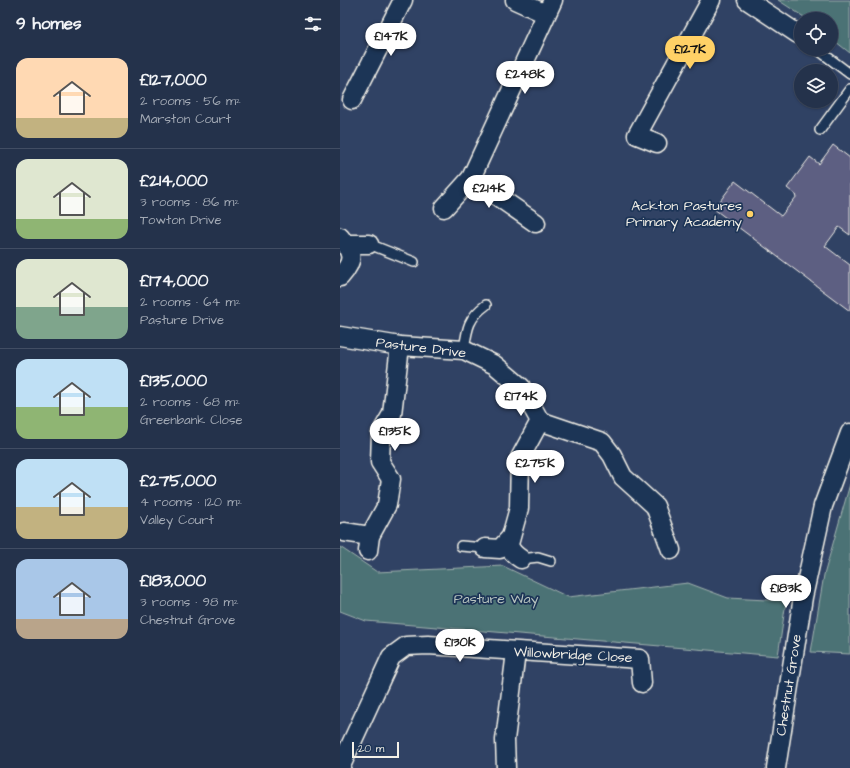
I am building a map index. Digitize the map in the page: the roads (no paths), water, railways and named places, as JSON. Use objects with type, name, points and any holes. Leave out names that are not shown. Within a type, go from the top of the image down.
[{"type":"street","points":[[350,102],[403,0]]},
{"type":"street","points":[[444,208],[471,178],[550,7],[515,0]]},
{"type":"street","points":[[657,143],[638,135],[711,0]]},
{"type":"street","points":[[747,0],[794,32]]},
{"type":"street","points":[[471,178],[538,226]]},
{"type":"street","points":[[343,241],[369,244]]},
{"type":"street","points":[[340,277],[345,272],[350,260],[350,250],[343,241]]},
{"type":"street","name":"Pasture Drive","points":[[340,336],[400,346],[464,350],[494,365],[521,388],[540,420]]},
{"type":"street","points":[[342,530],[369,543],[387,505],[390,479],[380,462],[381,433],[392,414],[400,346]]},
{"type":"street","points":[[485,548],[500,549],[509,539],[520,508],[520,458],[540,420],[602,442],[612,455],[623,477],[655,506],[671,550]]},
{"type":"street","name":"Chestnut Grove","points":[[776,768],[803,597],[823,506],[845,459],[850,433]]},
{"type":"street","points":[[509,539],[510,549],[514,555],[521,559]]},
{"type":"street","name":"Willowbridge Close","points":[[342,757],[391,657],[406,646],[428,645],[640,659],[642,683]]},
{"type":"street","points":[[506,768],[504,740],[516,652]]},
{"type":"lane","points":[[826,56],[850,74]]},
{"type":"lane","points":[[820,130],[850,89]]},
{"type":"lane","points":[[369,244],[414,262]]},
{"type":"lane","points":[[464,350],[472,310],[486,305]]},
{"type":"lane","points":[[461,546],[485,548]]},
{"type":"lane","points":[[521,559],[538,557],[551,561]]},
{"type":"place","name":"Ackton Pastures Primary Academy","points":[[750,214]]},
{"type":"park label","name":"Pasture Way","points":[[496,599]]}]
